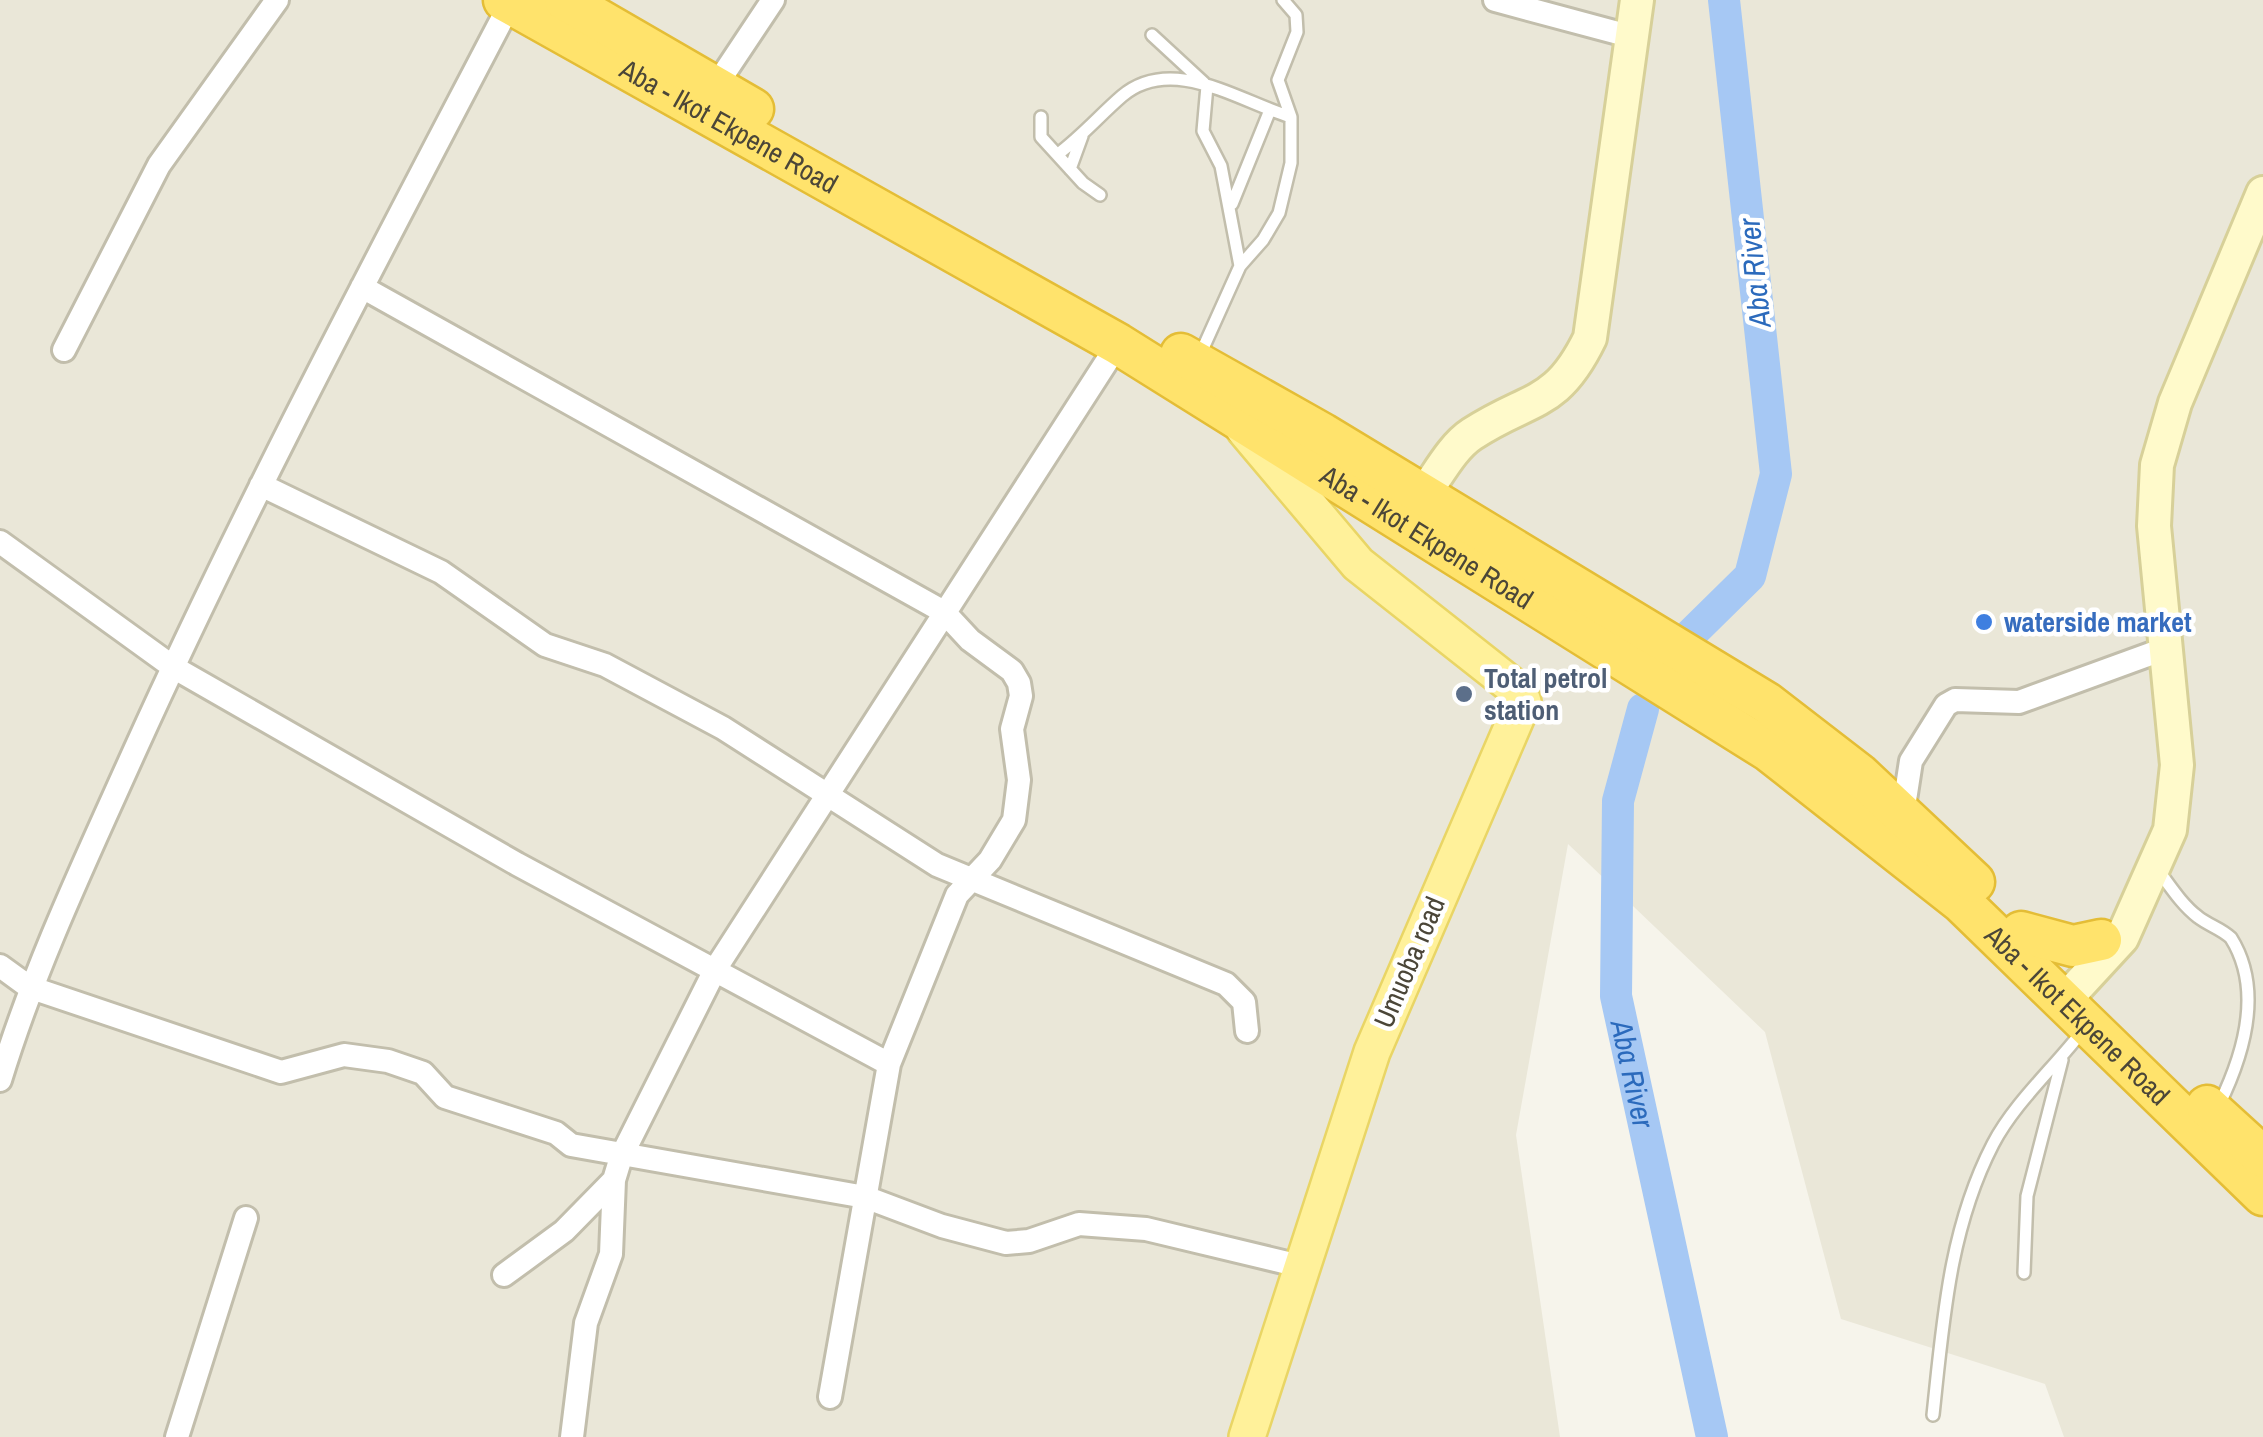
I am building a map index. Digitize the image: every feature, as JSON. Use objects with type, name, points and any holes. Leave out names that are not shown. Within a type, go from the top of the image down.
[{"type":"highway","name":"Aba - Ikot Ekpene Road","points":[[565,0],[1197,363],[1408,504],[1590,640],[1713,696],[1804,729],[1903,813],[2022,932],[2070,1006],[2215,1114],[2263,1157]]},
{"type":"highway","name":"Aba - Ikot Ekpene Road","points":[[507,2],[1118,344],[1237,420],[1604,602],[1713,696],[1769,752],[1961,902],[2263,1196]]},
{"type":"highway","points":[[2022,932],[2074,946],[2113,932]]},
{"type":"main road","name":"Umuoba road","points":[[1237,420],[1358,564],[1519,692],[1523,702],[1372,1052],[1247,1437]]},
{"type":"main road","points":[[1358,564],[1358,528],[1375,516],[1408,504]]},
{"type":"street","points":[[64,350],[152,178],[277,0]]},
{"type":"street","points":[[715,87],[773,0]]},
{"type":"street","points":[[1495,0],[1633,38]]},
{"type":"street","points":[[1408,504],[1472,434],[1544,398],[1573,372],[1590,338],[1637,0]]},
{"type":"street","points":[[0,1080],[29,987],[173,667],[261,485],[507,2]]},
{"type":"street","points":[[2070,1006],[2112,952],[2113,932],[2155,867],[2170,830],[2176,792],[2168,648],[2154,526],[2156,465],[2175,403],[2263,193]]},
{"type":"street","points":[[362,288],[944,612],[970,640],[1012,671],[1019,682],[1020,696],[1012,729],[1020,780],[1014,820],[974,880],[957,895],[889,1064],[830,1397]]},
{"type":"street","points":[[572,1437],[586,1322],[611,1254],[614,1180],[621,1157],[716,968],[1118,344]]},
{"type":"street","points":[[261,485],[441,572],[545,645],[605,666],[724,728],[884,834],[974,880],[1226,984],[1244,1002],[1247,1031]]},
{"type":"street","points":[[0,542],[173,667],[517,864],[889,1064]]},
{"type":"street","points":[[1903,813],[1910,760],[1946,705],[1955,700],[2019,702],[2168,648]]},
{"type":"street","points":[[0,966],[29,987],[281,1072],[344,1055],[388,1061],[423,1073],[445,1096],[556,1133],[571,1145],[621,1157],[866,1197],[942,1226],[1006,1243],[1029,1241],[1079,1224],[1146,1229],[1300,1266]]},
{"type":"street","points":[[504,1276],[564,1230],[614,1180]]},
{"type":"street","points":[[177,1437],[246,1218]]},
{"type":"lane","points":[[1197,363],[1240,266],[1279,213],[1291,164],[1291,117],[1278,80],[1297,32],[1296,15],[1284,0]]},
{"type":"lane","points":[[1152,36],[1207,86]]},
{"type":"lane","points":[[1058,154],[1141,84],[1161,78],[1207,86],[1291,117]]},
{"type":"lane","points":[[1207,86],[1203,131],[1221,166],[1240,266]]},
{"type":"lane","points":[[1231,207],[1270,110]]},
{"type":"lane","points":[[1041,117],[1041,137],[1100,195]]},
{"type":"lane","points":[[1070,169],[1082,136]]},
{"type":"lane","points":[[2155,867],[2188,908],[2234,941],[2252,988],[2253,1028],[2215,1114]]},
{"type":"lane","points":[[2024,1273],[2027,1196],[2070,1006]]},
{"type":"lane","points":[[1933,1415],[1949,1266],[1973,1189],[1994,1142],[2070,1006]]},
{"type":"shaded area","points":[[0,0],[2263,0],[2263,1437],[2064,1437],[2045,1384],[1841,1319],[1765,1032],[1568,844],[1516,1135],[1560,1437],[0,1437]]},
{"type":"waterway","name":"Aba River","points":[[1688,637],[1750,576],[1776,474],[1724,0]]},
{"type":"waterway","name":"Aba River","points":[[1643,709],[1618,801],[1616,996],[1712,1437]]},
{"type":"place","name":"waterside market","points":[[1984,622]]},
{"type":"place","name":"Total petrol station","points":[[1464,694]]}]
